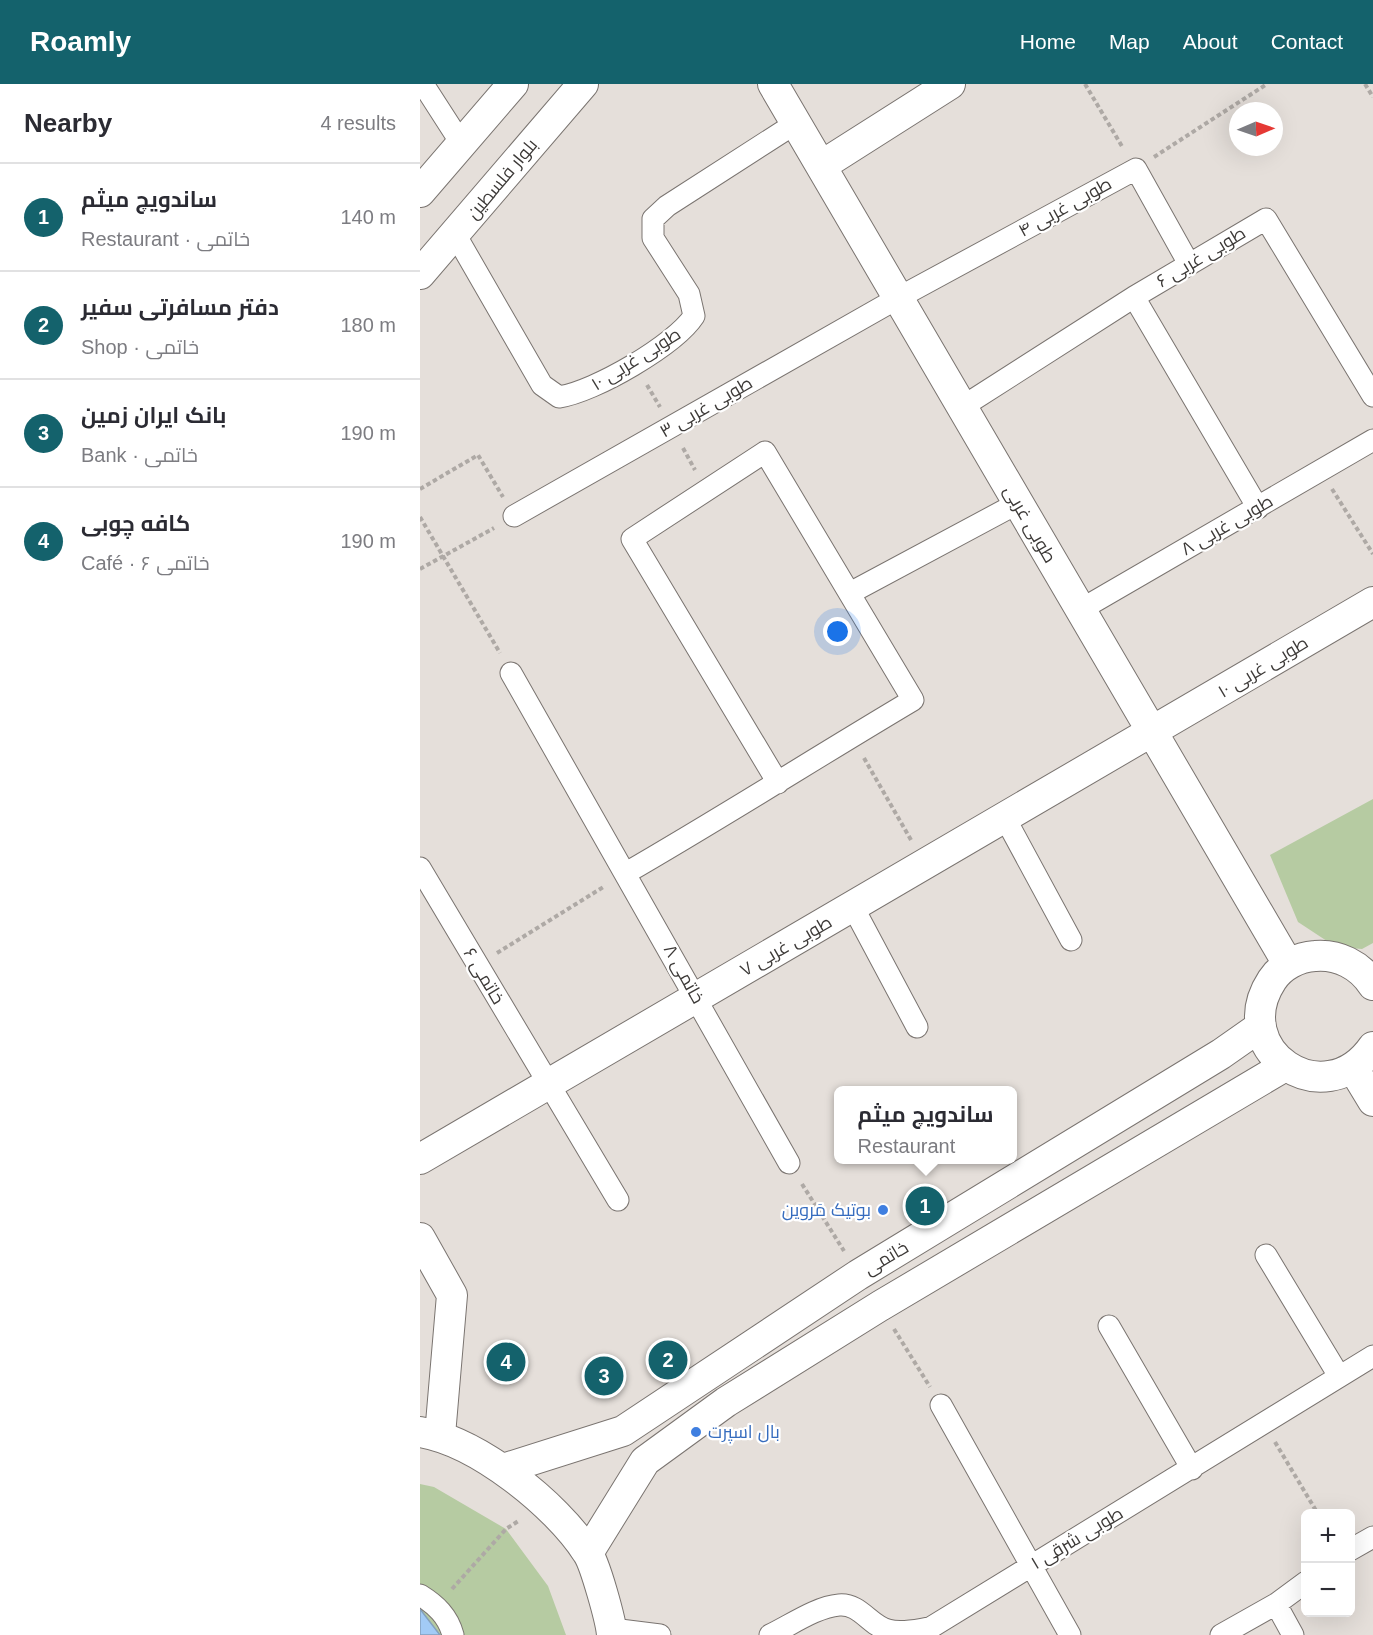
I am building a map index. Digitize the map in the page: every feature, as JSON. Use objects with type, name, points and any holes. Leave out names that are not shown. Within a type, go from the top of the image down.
[{"type":"main road","points":[[420,192],[513,84]]},
{"type":"main road","name":"بلوار فلسطین","points":[[420,274],[583,84]]},
{"type":"main road","name":"طوبی غربی","points":[[773,84],[1288,964]]},
{"type":"main road","points":[[821,166],[951,84]]},
{"type":"main road","name":"طوبی غربی ۱۰","points":[[1153,733],[1373,602]]},
{"type":"main road","name":"طوبی غربی ۷","points":[[420,1159],[1153,733]]},
{"type":"main road","points":[[1369,974],[1345,960],[1326,955],[1306,956],[1288,964],[1275,976],[1265,991],[1260,1008],[1265,1041],[1285,1066],[1302,1074],[1319,1077],[1337,1075],[1363,1057],[1373,1101]]},
{"type":"main road","name":"خاتمی","points":[[503,1469],[623,1431],[858,1275],[1221,1054],[1261,1026]]},
{"type":"main road","name":"خاتمی","points":[[588,1553],[645,1461],[726,1402],[880,1306],[1285,1066]]},
{"type":"main road","points":[[420,1238],[452,1295],[430,1434],[503,1469],[546,1505],[588,1553],[612,1632]]},
{"type":"street","points":[[423,84],[461,143]]},
{"type":"street","name":"طوبی غربی ۱۰","points":[[456,234],[542,385],[559,397],[576,395],[634,364],[676,336],[684,330],[694,316],[689,294],[653,238],[653,219],[667,206],[796,123]]},
{"type":"street","points":[[1136,169],[1189,264]]},
{"type":"street","name":"طوبی غربی ۴","points":[[898,298],[1136,169]]},
{"type":"street","name":"طوبی غربی ۶","points":[[962,407],[1134,297],[1266,219],[1373,396]]},
{"type":"street","points":[[1134,297],[1258,508]]},
{"type":"street","name":"طوبی غربی ۳","points":[[514,516],[898,298]]},
{"type":"street","name":"طوبی غربی ۸","points":[[1080,610],[1373,440]]},
{"type":"street","points":[[626,873],[778,783],[851,736],[913,700],[765,452],[632,539],[778,783]]},
{"type":"street","points":[[850,594],[1018,503]]},
{"type":"street","name":"خاتمی ۸","points":[[511,673],[789,1163]]},
{"type":"street","points":[[1005,819],[1071,939]]},
{"type":"street","name":"خاتمی ۶","points":[[420,868],[618,1200]]},
{"type":"street","points":[[853,907],[917,1027]]},
{"type":"street","points":[[1266,1255],[1339,1376]]},
{"type":"street","points":[[1108,1326],[1192,1469]]},
{"type":"street","name":"طوبی شرقی ۱","points":[[770,1635],[820,1610],[840,1604],[858,1609],[886,1630],[909,1632],[930,1628],[1373,1356]]},
{"type":"street","points":[[941,1405],[1070,1635]]},
{"type":"street","points":[[1355,1547],[1373,1537]]},
{"type":"street","points":[[1221,1635],[1276,1604],[1301,1585]]},
{"type":"street","points":[[429,1600],[451,1626],[453,1635]]},
{"type":"street","points":[[1276,1604],[1293,1635]]},
{"type":"street","points":[[612,1632],[660,1635]]},
{"type":"path","points":[[1085,84],[1136,169],[1267,84]]},
{"type":"path","points":[[1365,84],[1373,97]]},
{"type":"path","points":[[420,489],[478,455],[514,516],[420,569]]},
{"type":"path","points":[[1321,471],[1373,554]]},
{"type":"path","points":[[420,517],[511,673]]},
{"type":"path","points":[[851,736],[926,865]]},
{"type":"path","points":[[478,965],[626,873]]},
{"type":"path","points":[[789,1163],[858,1275]]},
{"type":"path","points":[[880,1306],[941,1405]]},
{"type":"path","points":[[1264,1423],[1315,1509]]},
{"type":"path","points":[[429,1600],[506,1529],[546,1505]]},
{"type":"green space","points":[[1373,799],[1373,943],[1362,949],[1336,947],[1298,922],[1270,855]]},
{"type":"green space","points":[[420,1484],[434,1487],[506,1529],[548,1586],[566,1635],[420,1635]]},
{"type":"water","points":[[420,1609],[440,1635],[420,1635]]},
{"type":"place","name":"ساندویچ میثم","points":[[925,1206]]},
{"type":"place","name":"بوتیک مَروین","points":[[883,1210]]},
{"type":"place","name":"دفتر مسافرتی سفیر","points":[[668,1360]]},
{"type":"place","name":"کافه چوبی","points":[[506,1362]]},
{"type":"place","name":"بانک ایران زمین","points":[[604,1376]]},
{"type":"place","name":"بال اسپرت","points":[[696,1432]]}]
